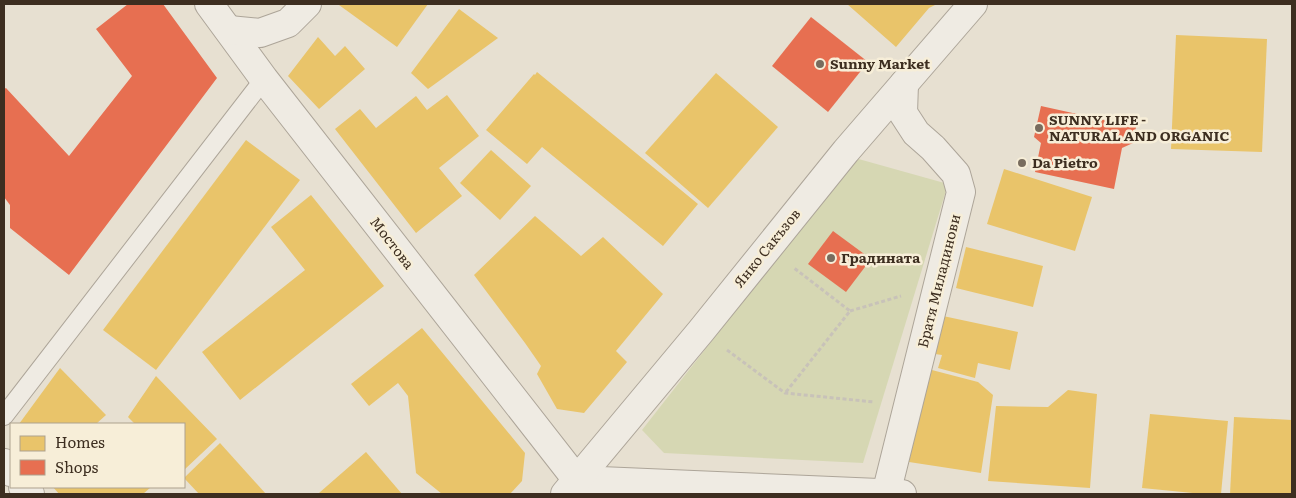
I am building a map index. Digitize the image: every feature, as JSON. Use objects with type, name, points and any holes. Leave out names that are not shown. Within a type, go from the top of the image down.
[{"type":"street","name":"Мостова","points":[[209,4],[571,487]]},
{"type":"street","points":[[229,30],[260,32],[293,14],[306,4]]},
{"type":"street","name":"Янко Сакъзов","points":[[571,487],[846,151],[973,4]]},
{"type":"street","name":"Братя Миладинови","points":[[892,494],[908,406],[961,192],[956,174],[916,133],[903,113],[904,84]]},
{"type":"street","points":[[571,487],[892,494]]},
{"type":"lane","points":[[4,416],[264,79]]},
{"type":"path","points":[[767,248],[850,312]]},
{"type":"path","points":[[785,393],[850,312],[938,285]]},
{"type":"path","points":[[700,331],[785,393],[908,406]]},
{"type":"green space","points":[[855,158],[948,184],[863,463],[664,453],[642,430]]},
{"type":"building: Homes","points":[[340,4],[428,4],[397,47]]},
{"type":"building: Homes","points":[[847,4],[937,4],[929,8],[896,47]]},
{"type":"building: Homes","points":[[459,9],[498,38],[428,89],[411,73]]},
{"type":"building: Homes","points":[[1176,35],[1267,39],[1262,152],[1171,149]]},
{"type":"building: Homes","points":[[318,37],[335,56],[345,46],[365,69],[319,109],[288,76]]},
{"type":"building: Homes","points":[[537,72],[698,204],[663,246],[542,147],[527,164],[486,130]]},
{"type":"building: Homes","points":[[716,73],[778,127],[708,208],[645,153]]},
{"type":"building: Homes","points":[[447,95],[479,136],[439,168],[462,196],[416,233],[335,129],[360,109],[376,128],[416,96],[427,110]]},
{"type":"building: Homes","points":[[246,140],[300,180],[156,370],[103,330]]},
{"type":"building: Homes","points":[[491,150],[531,186],[500,220],[460,183]]},
{"type":"building: Homes","points":[[1004,169],[1092,197],[1075,251],[987,224]]},
{"type":"building: Homes","points":[[311,195],[384,286],[240,400],[202,352],[305,270],[271,227]]},
{"type":"building: Homes","points":[[535,216],[581,256],[603,237],[663,294],[616,351],[627,362],[584,413],[557,409],[537,374],[541,366],[474,275]]},
{"type":"building: Homes","points":[[966,247],[1043,266],[1033,307],[956,288]]},
{"type":"building: Homes","points":[[943,316],[1018,332],[1010,370],[978,363],[975,378],[938,368],[942,355],[935,354]]},
{"type":"building: Homes","points":[[422,328],[525,453],[522,481],[510,494],[442,494],[416,473],[408,396],[398,383],[369,406],[351,384]]},
{"type":"building: Homes","points":[[60,368],[106,415],[97,423],[20,423]]},
{"type":"building: Homes","points":[[928,369],[978,382],[993,395],[981,473],[909,462]]},
{"type":"building: Homes","points":[[156,376],[217,439],[185,469],[185,423],[134,423],[128,417]]},
{"type":"building: Homes","points":[[1068,390],[1097,394],[1090,488],[988,481],[996,406],[1048,407]]},
{"type":"building: Homes","points":[[1150,414],[1228,421],[1221,494],[1142,488]]},
{"type":"building: Homes","points":[[1234,417],[1292,420],[1292,494],[1230,494]]},
{"type":"building: Homes","points":[[220,443],[266,494],[199,494],[185,477]]},
{"type":"building: Homes","points":[[366,452],[402,494],[319,493]]},
{"type":"building: Homes","points":[[54,488],[150,488],[143,494],[59,494]]},
{"type":"building: Shops","points":[[128,4],[163,4],[217,78],[69,275],[10,228],[10,205],[4,197],[4,89],[6,88],[69,156],[132,76],[96,29]]},
{"type":"building: Shops","name":"Sunny Market","points":[[811,17],[868,62],[828,112],[772,66]]},
{"type":"building: Shops","points":[[1041,106],[1136,127],[1133,143],[1122,148],[1114,189],[1035,172],[1041,143],[1034,137]]},
{"type":"building: Shops","points":[[833,231],[871,259],[846,292],[808,264]]},
{"type":"place","name":"Sunny Market","points":[[820,64]]},
{"type":"place","name":"SUNNY LIFE - NATURAL AND ORGANIC","points":[[1039,128]]},
{"type":"place","name":"Da Pietro","points":[[1022,163]]},
{"type":"place","name":"Градината","points":[[831,258]]}]
